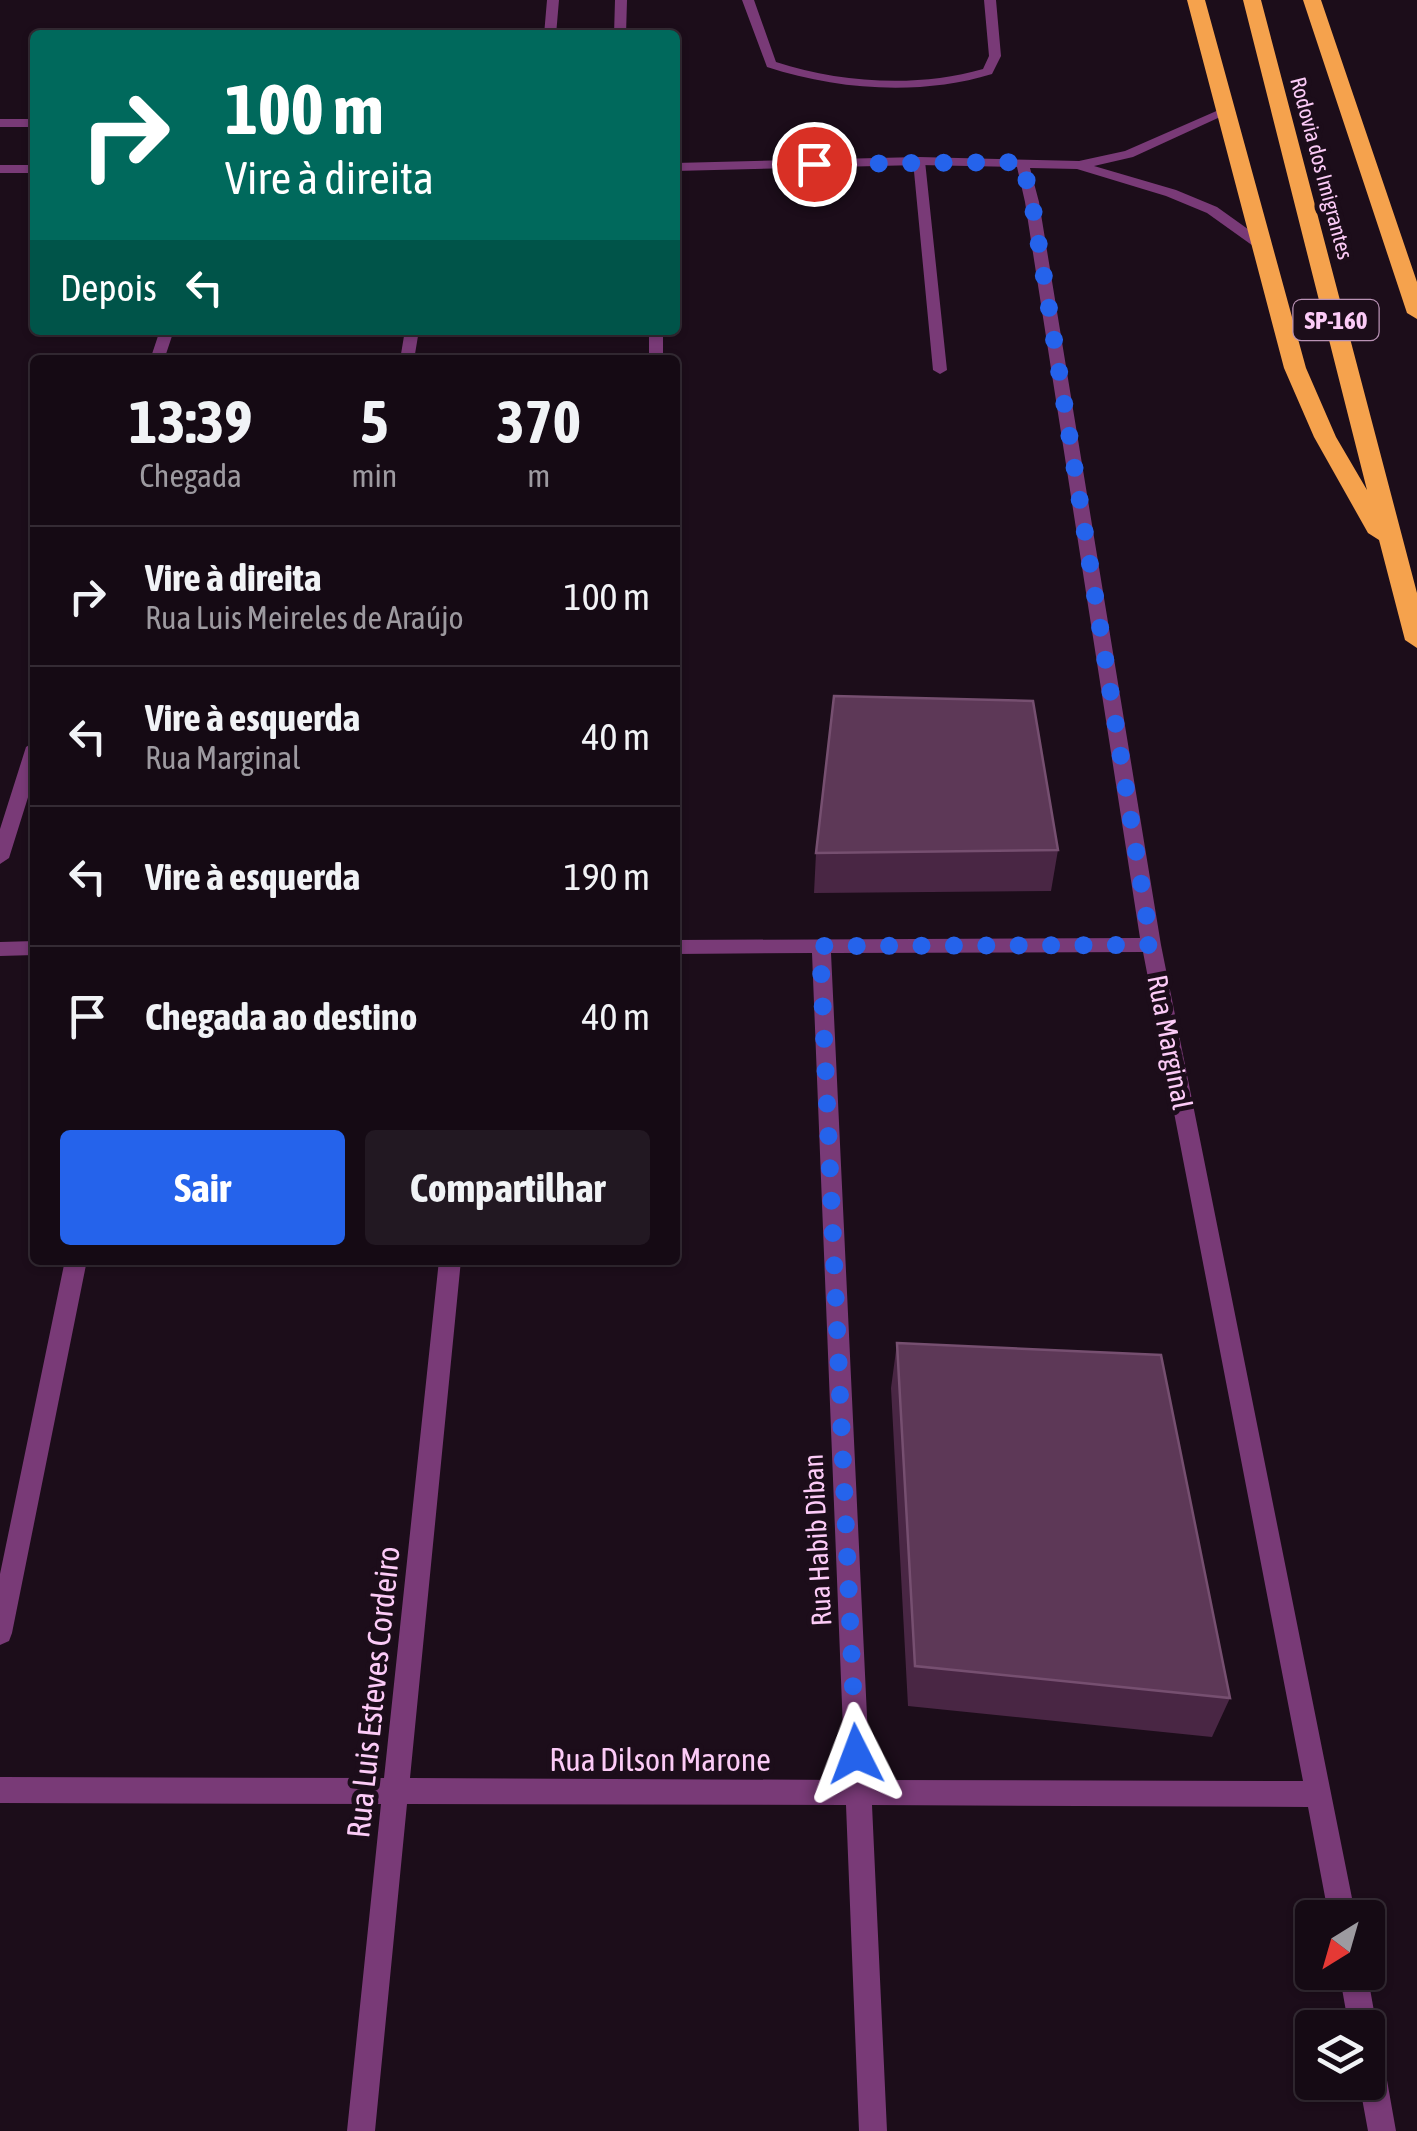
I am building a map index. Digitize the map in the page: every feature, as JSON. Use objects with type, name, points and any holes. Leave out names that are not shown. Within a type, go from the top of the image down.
[{"type":"highway","points":[[1196,0],[1302,385],[1324,437],[1398,566]]},
{"type":"highway","name":"Rodovia dos Imigrantes","points":[[1252,0],[1417,640]]},
{"type":"highway","name":"Rodovia dos Imigrantes","points":[[1312,0],[1417,313]]},
{"type":"street","points":[[551,30],[554,0]]},
{"type":"street","points":[[620,30],[621,0]]},
{"type":"street","points":[[748,0],[771,64],[798,76],[829,82],[967,80],[988,71],[995,56],[990,0]]},
{"type":"street","points":[[1078,165],[1129,154],[1226,112]]},
{"type":"street","points":[[0,123],[30,123]]},
{"type":"street","points":[[680,168],[919,161],[1078,165],[1171,193],[1212,210],[1261,246]]},
{"type":"street","points":[[919,161],[940,370]]},
{"type":"street","name":"Rua Marginal","points":[[1022,162],[1032,202],[1151,945],[1340,1900]]},
{"type":"street","points":[[0,169],[30,169]]},
{"type":"street","points":[[0,858],[30,763]]},
{"type":"street","points":[[680,947],[1151,945]]},
{"type":"street","name":"Rua Habib Diban","points":[[820,946],[874,2131]]},
{"type":"street","points":[[0,948],[30,948]]},
{"type":"street","points":[[0,1633],[75,1265]]},
{"type":"street","name":"Rua Luis Esteves Cordeiro","points":[[361,2131],[449,1265]]},
{"type":"street","name":"Rua Dilson Marone","points":[[0,1790],[1320,1794]]},
{"type":"street","points":[[1377,2100],[1382,2131]]},
{"type":"building","points":[[834,696],[1033,701],[1058,850],[816,853]]},
{"type":"building","points":[[897,1343],[1161,1355],[1230,1698],[915,1666]]},
{"type":"route","points":[[814,164],[1022,162],[1032,202],[1151,945],[820,946],[856,1754]]}]
